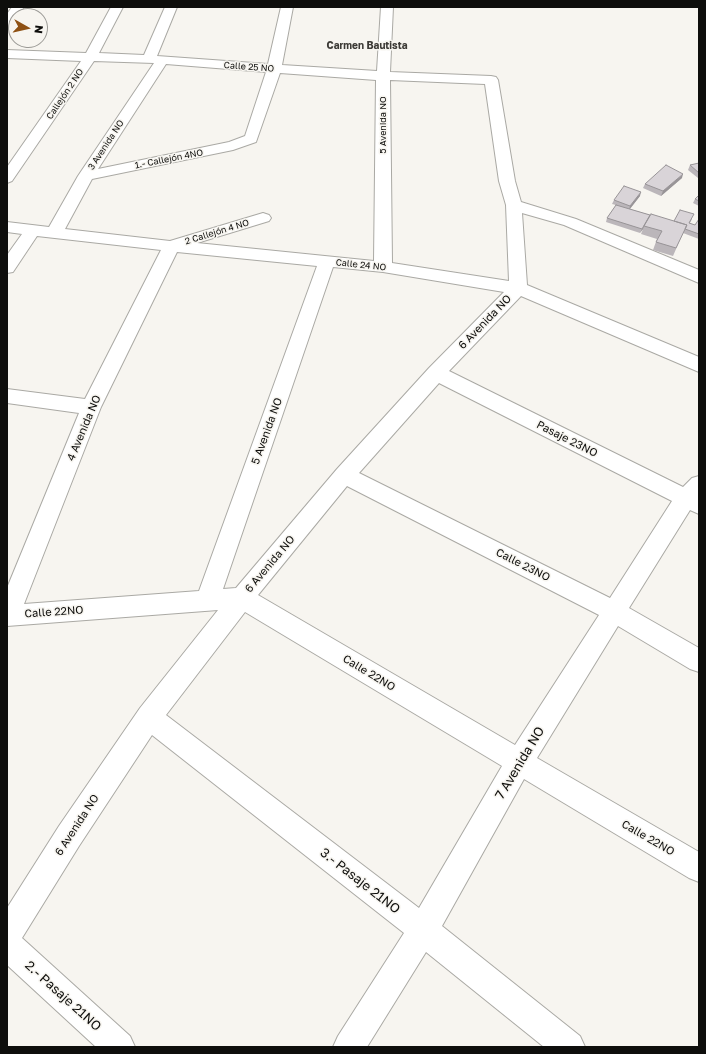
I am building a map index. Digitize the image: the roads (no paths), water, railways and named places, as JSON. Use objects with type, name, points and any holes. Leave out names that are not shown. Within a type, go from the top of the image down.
[{"type":"street","points":[[7,23],[18,7]]},
{"type":"street","name":"Callejón 2 NO","points":[[7,178],[90,57],[117,7]]},
{"type":"street","name":"3 Avenida NO","points":[[54,233],[86,176],[151,76],[171,7]]},
{"type":"street","points":[[274,69],[287,7]]},
{"type":"street","name":"5 Avenida NO","points":[[383,267],[383,76],[387,7]]},
{"type":"street","name":"Calle 25 NO","points":[[7,54],[156,60],[383,76],[492,80]]},
{"type":"street","name":"1.- Callejón 4NO","points":[[86,176],[233,146],[251,139],[274,69]]},
{"type":"street","name":"6 Avenida NO","points":[[7,935],[69,836],[149,717],[242,598],[344,475],[436,373],[518,288],[514,205],[507,182],[492,80]]},
{"type":"street","points":[[514,205],[570,222],[699,277]]},
{"type":"street","name":"2 Callejón 4 NO","points":[[171,246],[263,218]]},
{"type":"street","name":"Calle 24 NO","points":[[7,227],[171,246],[383,267],[518,288],[699,365]]},
{"type":"street","points":[[7,268],[32,230]]},
{"type":"street","name":"4 Avenida NO","points":[[8,616],[91,407],[171,246]]},
{"type":"street","name":"5 Avenida NO","points":[[207,601],[327,261]]},
{"type":"street","name":"Pasaje 23NO","points":[[436,373],[695,496]]},
{"type":"street","points":[[7,396],[91,407]]},
{"type":"street","name":"Calle 23NO","points":[[344,475],[615,612],[699,661]]},
{"type":"street","name":"7 Avenida NO","points":[[349,1047],[423,930],[519,763],[615,612],[695,496]]},
{"type":"street","name":"Calle 22NO","points":[[8,616],[242,598],[699,868]]},
{"type":"street","name":"3.- Pasaje 21NO","points":[[149,717],[423,930],[569,1047]]},
{"type":"street","name":"2.- Pasaje 21NO","points":[[7,945],[119,1047]]},
{"type":"district","name":"Carmen Bautista","points":[[367,46]]}]
